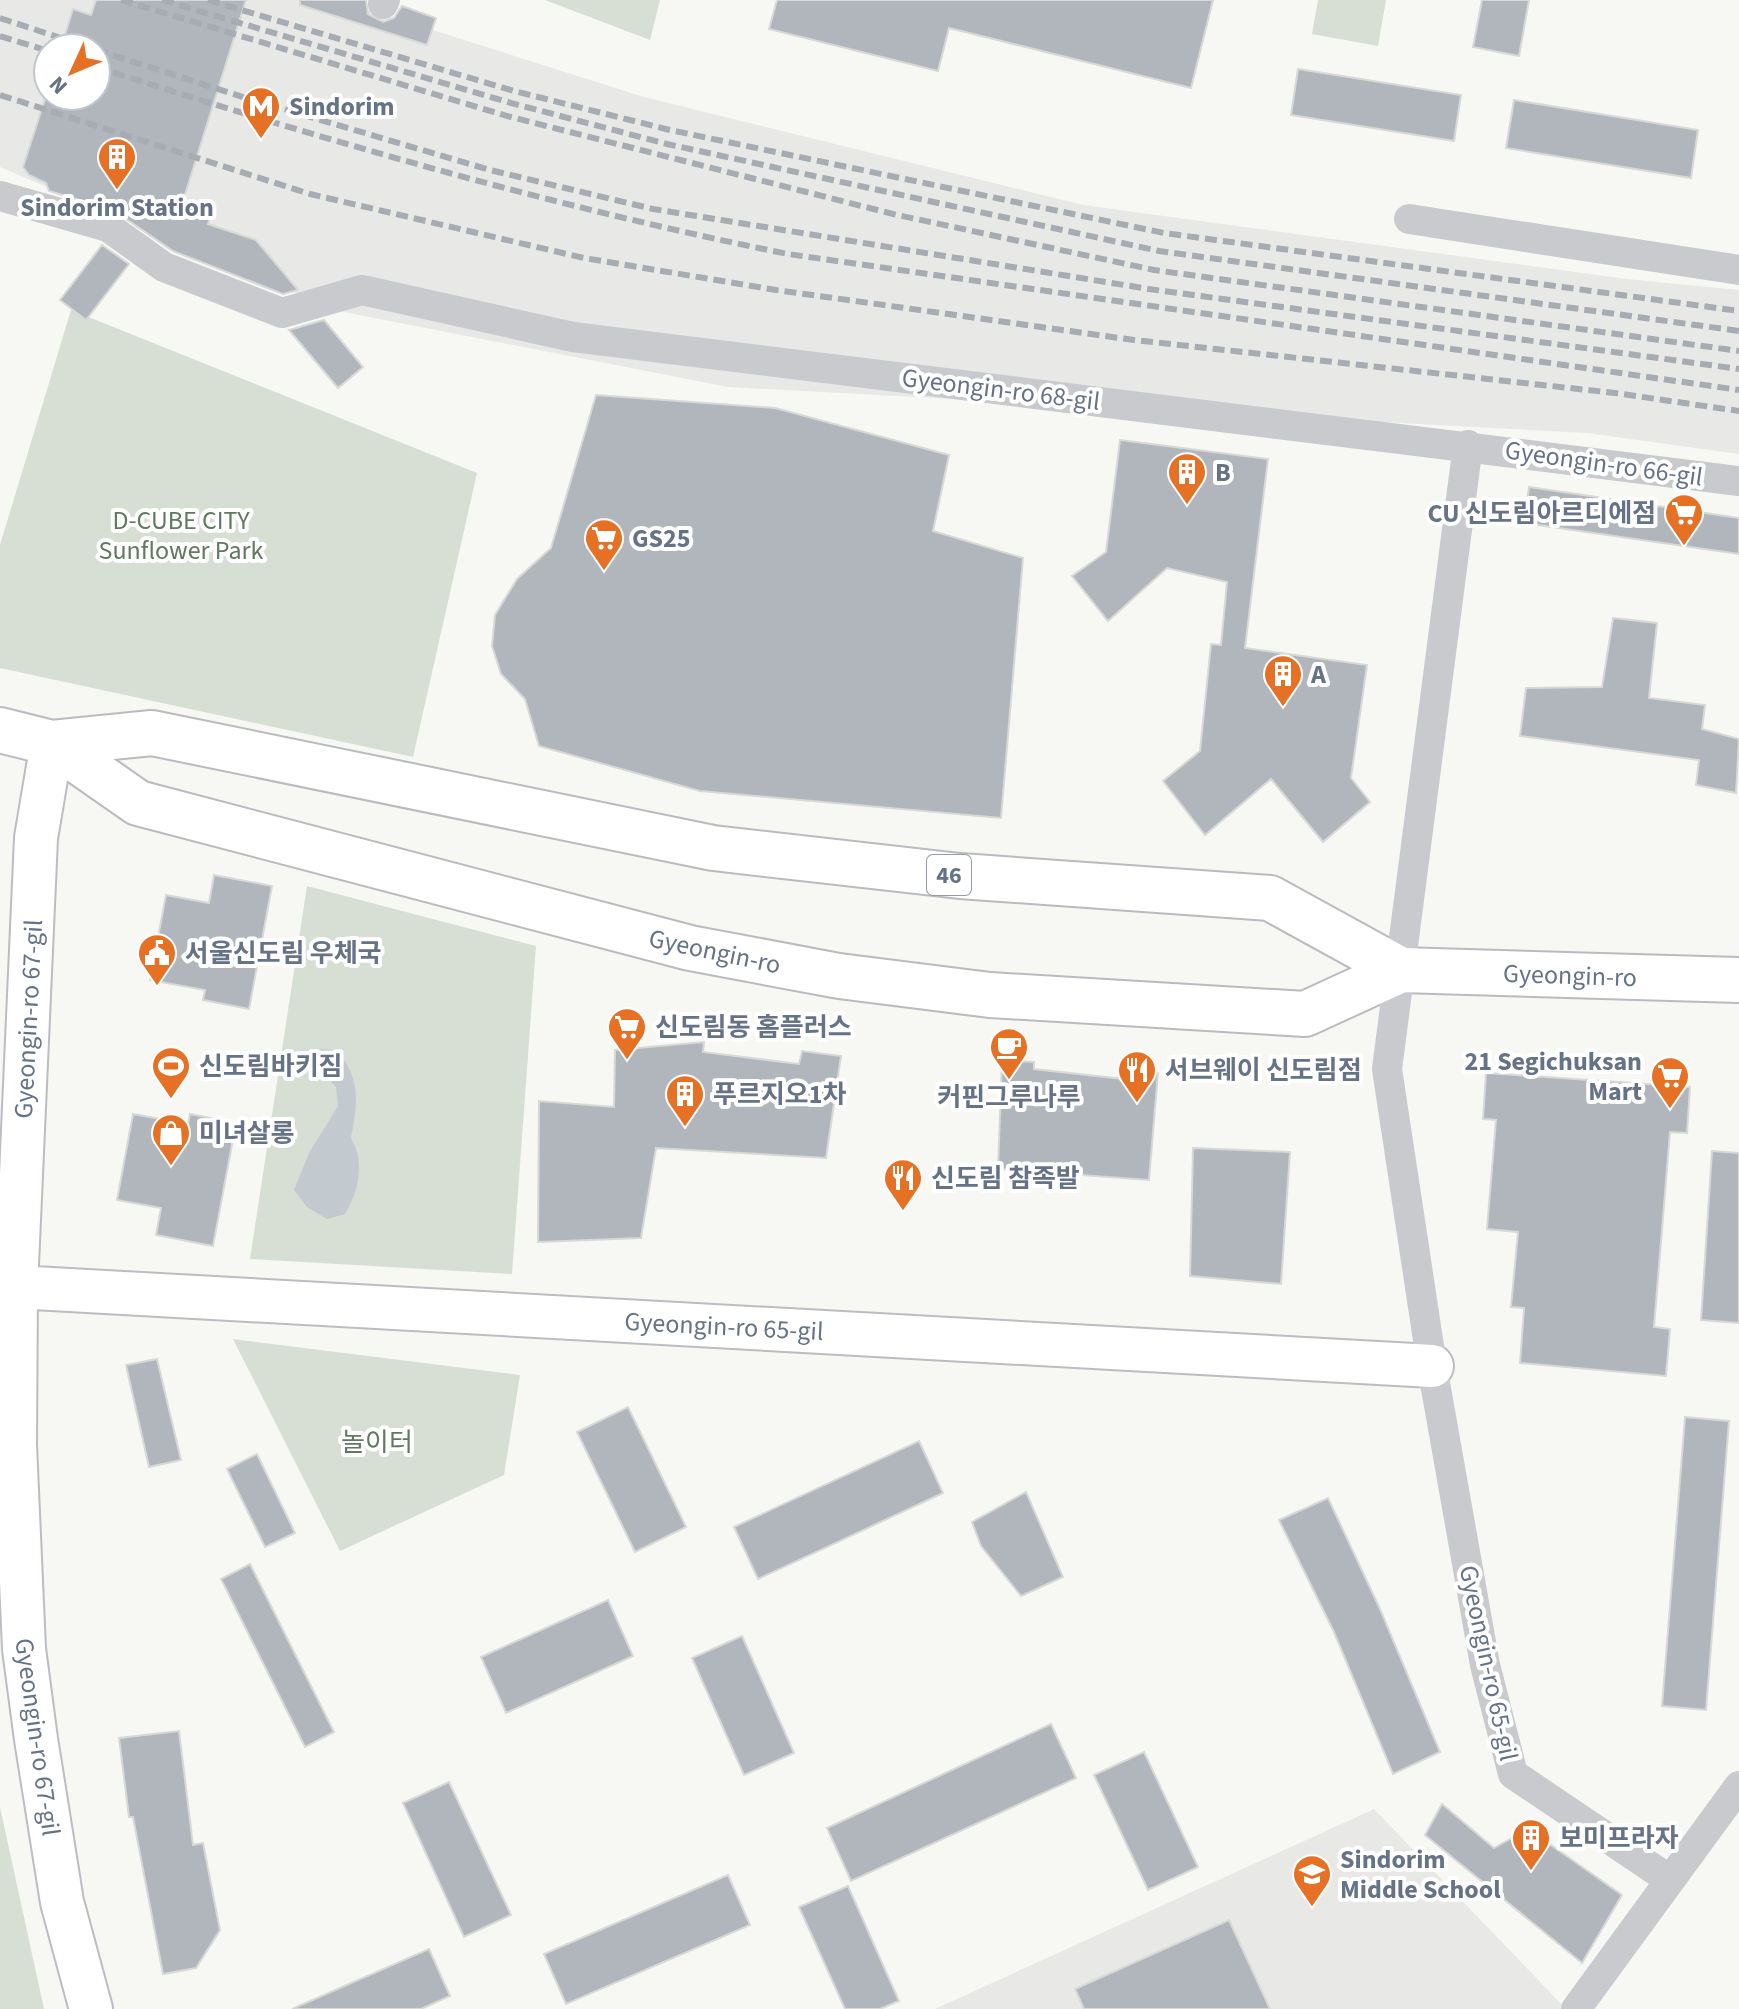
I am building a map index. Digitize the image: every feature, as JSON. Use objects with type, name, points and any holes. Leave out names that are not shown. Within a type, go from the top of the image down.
[{"type":"main road","name":"Gyeongin-ro","points":[[0,730],[52,743],[152,733],[713,848],[960,876],[1270,898],[1401,970]]},
{"type":"main road","name":"Gyeongin-ro","points":[[52,743],[138,803],[690,948],[854,978],[990,995],[1305,1014],[1401,970],[1739,980]]},
{"type":"street","name":"Gyeongin-ro 68-gil","points":[[0,196],[108,227],[164,267],[282,313],[362,290],[573,337],[1468,445]]},
{"type":"street","points":[[1409,219],[1739,270]]},
{"type":"street","name":"Gyeongin-ro 66-gil","points":[[1468,445],[1739,481]]},
{"type":"street","points":[[1401,970],[1468,445]]},
{"type":"street","name":"Gyeongin-ro 67-gil","points":[[52,743],[36,838],[16,1287],[15,1445],[24,1649],[62,1902],[91,2009]]},
{"type":"street","name":"Gyeongin-ro 65-gil","points":[[1401,970],[1387,1069],[1432,1366],[1485,1665],[1513,1774],[1670,1880]]},
{"type":"street","name":"Gyeongin-ro 65-gil","points":[[16,1287],[1432,1366]]},
{"type":"street","points":[[1576,2009],[1739,1786]]},
{"type":"shaded area","points":[[0,0],[338,0],[644,97],[1083,205],[1627,279],[1739,290],[1739,454],[1587,433],[728,387],[339,311],[0,167]]},
{"type":"shaded area","points":[[321,1049],[336,1050],[354,1080],[356,1102],[351,1138],[359,1166],[357,1186],[345,1214],[327,1219],[307,1207],[294,1190],[309,1153],[338,1106],[336,1087],[313,1062]]},
{"type":"shaded area","name":"Sindorim Middle School","points":[[1374,1809],[1566,2009],[935,2009]]},
{"type":"green space","points":[[545,0],[660,0],[650,40]]},
{"type":"green space","points":[[1318,0],[1386,0],[1378,46],[1312,34]]},
{"type":"green space","name":"D-CUBE CITY Sunflower Park","points":[[71,310],[477,473],[413,757],[0,668],[0,545]]},
{"type":"green space","points":[[307,886],[536,946],[512,1274],[250,1259]]},
{"type":"green space","name":"놀이터","points":[[233,1339],[520,1375],[504,1475],[340,1551]]},
{"type":"green space","points":[[0,1807],[44,2009],[0,2009]]},
{"type":"building","name":"Sindorim Station","points":[[96,0],[246,0],[183,201],[213,210],[208,224],[256,240],[298,290],[283,294],[173,251],[113,210],[49,191],[46,183],[29,175],[23,167],[41,112],[112,112],[112,32],[66,32],[73,9],[91,15]]},
{"type":"building","points":[[300,0],[366,0],[368,14],[383,22],[394,18],[402,6],[436,18],[427,45],[300,5]]},
{"type":"building","points":[[777,0],[1213,0],[1191,88],[949,28],[938,71],[769,29]]},
{"type":"building","points":[[1482,0],[1529,0],[1519,56],[1473,47]]},
{"type":"building","points":[[1298,69],[1461,95],[1454,141],[1291,115]]},
{"type":"building","points":[[1514,100],[1698,130],[1691,178],[1506,148]]},
{"type":"building","points":[[102,245],[129,264],[86,320],[60,300]]},
{"type":"building","points":[[324,320],[363,367],[338,388],[289,330]]},
{"type":"building","points":[[596,395],[775,408],[949,455],[933,531],[1023,558],[1001,818],[700,791],[539,746],[525,699],[501,674],[492,646],[495,615],[517,579],[551,548]]},
{"type":"building","points":[[1120,440],[1268,459],[1245,648],[1367,665],[1351,778],[1370,802],[1323,842],[1271,779],[1205,835],[1163,781],[1200,751],[1211,644],[1221,645],[1227,582],[1167,568],[1108,621],[1072,576],[1106,552]]},
{"type":"building","points":[[1529,487],[1739,518],[1739,554],[1524,523]]},
{"type":"building","points":[[1613,618],[1657,623],[1649,698],[1705,705],[1702,729],[1739,739],[1736,793],[1696,785],[1699,760],[1520,736],[1526,688],[1602,687]]},
{"type":"building","points":[[214,875],[272,886],[249,1009],[203,1000],[205,990],[150,980],[166,895],[209,903]]},
{"type":"building","name":"푸르지오1차","points":[[704,1042],[703,1052],[799,1064],[802,1051],[841,1056],[826,1158],[656,1148],[641,1238],[538,1242],[539,1101],[614,1107],[615,1050]]},
{"type":"building","points":[[1002,1060],[1034,1062],[1034,1069],[1133,1080],[1132,1067],[1158,1073],[1149,1180],[998,1169]]},
{"type":"building","points":[[1486,1073],[1690,1087],[1687,1133],[1670,1132],[1654,1327],[1670,1329],[1666,1376],[1520,1363],[1524,1308],[1511,1307],[1518,1232],[1487,1229],[1496,1120],[1483,1119]]},
{"type":"building","points":[[133,1114],[188,1124],[190,1114],[236,1123],[213,1246],[156,1235],[161,1208],[117,1200]]},
{"type":"building","points":[[1193,1148],[1290,1152],[1281,1284],[1190,1276]]},
{"type":"building","points":[[1712,1151],[1739,1153],[1739,1323],[1701,1320]]},
{"type":"building","points":[[157,1359],[181,1460],[149,1467],[126,1365]]},
{"type":"building","points":[[628,1407],[686,1527],[635,1552],[577,1432]]},
{"type":"building","points":[[1685,1417],[1729,1421],[1706,1710],[1662,1706]]},
{"type":"building","points":[[919,1441],[943,1493],[758,1579],[734,1527]]},
{"type":"building","points":[[257,1454],[295,1533],[265,1547],[227,1469]]},
{"type":"building","points":[[1026,1492],[1063,1577],[1021,1596],[981,1546],[972,1522]]},
{"type":"building","points":[[1328,1498],[1380,1609],[1440,1752],[1393,1774],[1334,1632],[1279,1520]]},
{"type":"building","points":[[250,1564],[334,1732],[305,1747],[221,1579]]},
{"type":"building","points":[[608,1600],[633,1656],[506,1713],[481,1657]]},
{"type":"building","points":[[742,1636],[794,1753],[744,1775],[692,1658]]},
{"type":"building","points":[[1051,1724],[1076,1778],[851,1881],[827,1828]]},
{"type":"building","points":[[179,1731],[193,1845],[203,1843],[220,1930],[196,1968],[163,1974],[133,1817],[129,1817],[119,1738]]},
{"type":"building","points":[[1144,1752],[1198,1867],[1148,1890],[1094,1775]]},
{"type":"building","points":[[449,1782],[511,1915],[464,1937],[403,1803]]},
{"type":"building","name":"보미프라자","points":[[1442,1804],[1494,1848],[1528,1829],[1622,1895],[1582,1963],[1425,1835]]},
{"type":"building","points":[[728,1875],[750,1925],[566,2004],[544,1954]]},
{"type":"building","points":[[848,1886],[899,2001],[880,2009],[845,2009],[799,1907]]},
{"type":"building","points":[[1229,1920],[1270,2009],[1084,2009],[1075,1989]]},
{"type":"building","points":[[429,1949],[450,1996],[421,2009],[292,2009]]},
{"type":"railway","points":[[121,0],[507,116],[893,214],[1154,270],[1739,351]]},
{"type":"railway","points":[[162,0],[511,103],[667,144],[1159,251],[1739,331]]},
{"type":"railway","points":[[208,0],[514,91],[670,130],[1164,233],[1739,311]]},
{"type":"railway","points":[[0,18],[42,32]]},
{"type":"railway","points":[[0,36],[32,46]]},
{"type":"railway","points":[[112,55],[490,170],[653,209],[1149,289],[1739,369]]},
{"type":"railway","points":[[112,72],[439,170],[613,215],[788,254],[1739,390]]},
{"type":"railway","points":[[0,95],[310,194],[584,258],[776,290],[1134,340],[1615,393],[1739,411]]},
{"type":"place","name":"Sindorim","points":[[261,140]]},
{"type":"place","name":"Sindorim Station","points":[[117,191]]},
{"type":"place","name":"B","points":[[1187,506]]},
{"type":"place","name":"CU 신도림아르디에점","points":[[1684,547]]},
{"type":"place","name":"GS25","points":[[604,572]]},
{"type":"place","name":"A","points":[[1283,708]]},
{"type":"place","name":"서울신도림 우체국","points":[[157,987]]},
{"type":"place","name":"신도림동 홈플러스","points":[[627,1061]]},
{"type":"place","name":"커핀그루나루","points":[[1009,1081]]},
{"type":"place","name":"신도림바키짐","points":[[171,1100]]},
{"type":"place","name":"서브웨이 신도림점","points":[[1137,1104]]},
{"type":"place","name":"21 Segichuksan Mart","points":[[1670,1110]]},
{"type":"place","name":"푸르지오1차","points":[[685,1128]]},
{"type":"place","name":"미녀살롱","points":[[171,1167]]},
{"type":"place","name":"신도림 참족발","points":[[903,1212]]},
{"type":"place","name":"보미프라자","points":[[1531,1872]]},
{"type":"place","name":"Sindorim Middle School","points":[[1312,1908]]}]
